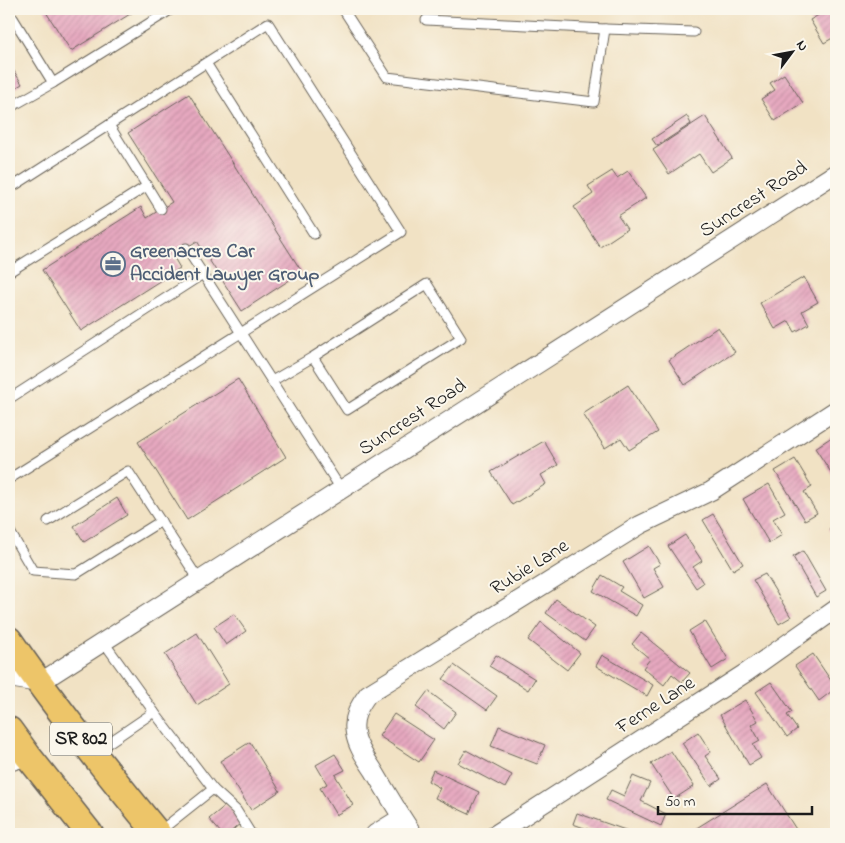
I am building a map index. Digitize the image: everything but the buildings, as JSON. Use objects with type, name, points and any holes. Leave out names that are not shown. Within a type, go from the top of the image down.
[{"type":"main road","name":"SR 802","points":[[9,640],[92,754],[158,834]]},
{"type":"main road","name":"SR 802","points":[[9,730],[18,759],[90,834]]},
{"type":"street","name":"Suncrest Road","points":[[39,683],[836,173]]},
{"type":"street","name":"Rubie Lane","points":[[401,818],[360,747],[354,733],[354,719],[359,705],[368,694],[640,525],[711,491],[836,410]]},
{"type":"street","name":"Ferne Lane","points":[[496,834],[747,672],[836,609]]},
{"type":"street","points":[[9,678],[39,683]]},
{"type":"street","points":[[375,834],[401,818],[413,834]]},
{"type":"lane","points":[[9,108],[172,9]]},
{"type":"lane","points":[[343,9],[387,77],[594,102],[605,29]]},
{"type":"lane","points":[[13,18],[53,83]]},
{"type":"lane","points":[[426,20],[694,32]]},
{"type":"lane","points":[[9,189],[268,24],[401,232],[9,479]]},
{"type":"lane","points":[[206,63],[314,234]]},
{"type":"lane","points":[[109,125],[161,209]]},
{"type":"lane","points":[[9,272],[146,186]]},
{"type":"lane","points":[[186,248],[341,489]]},
{"type":"lane","points":[[9,399],[203,274]]},
{"type":"lane","points":[[272,381],[427,284],[462,338],[347,410],[313,357]]},
{"type":"lane","points":[[48,521],[128,471],[199,580]]},
{"type":"lane","points":[[9,530],[33,571],[76,574],[161,521]]},
{"type":"lane","points":[[103,641],[213,790],[236,810],[251,834]]},
{"type":"lane","points":[[92,754],[154,712]]},
{"type":"lane","points":[[158,834],[213,790]]},
{"type":"place","name":"Greenacres Car Accident Lawyer Group","points":[[113,264]]}]
